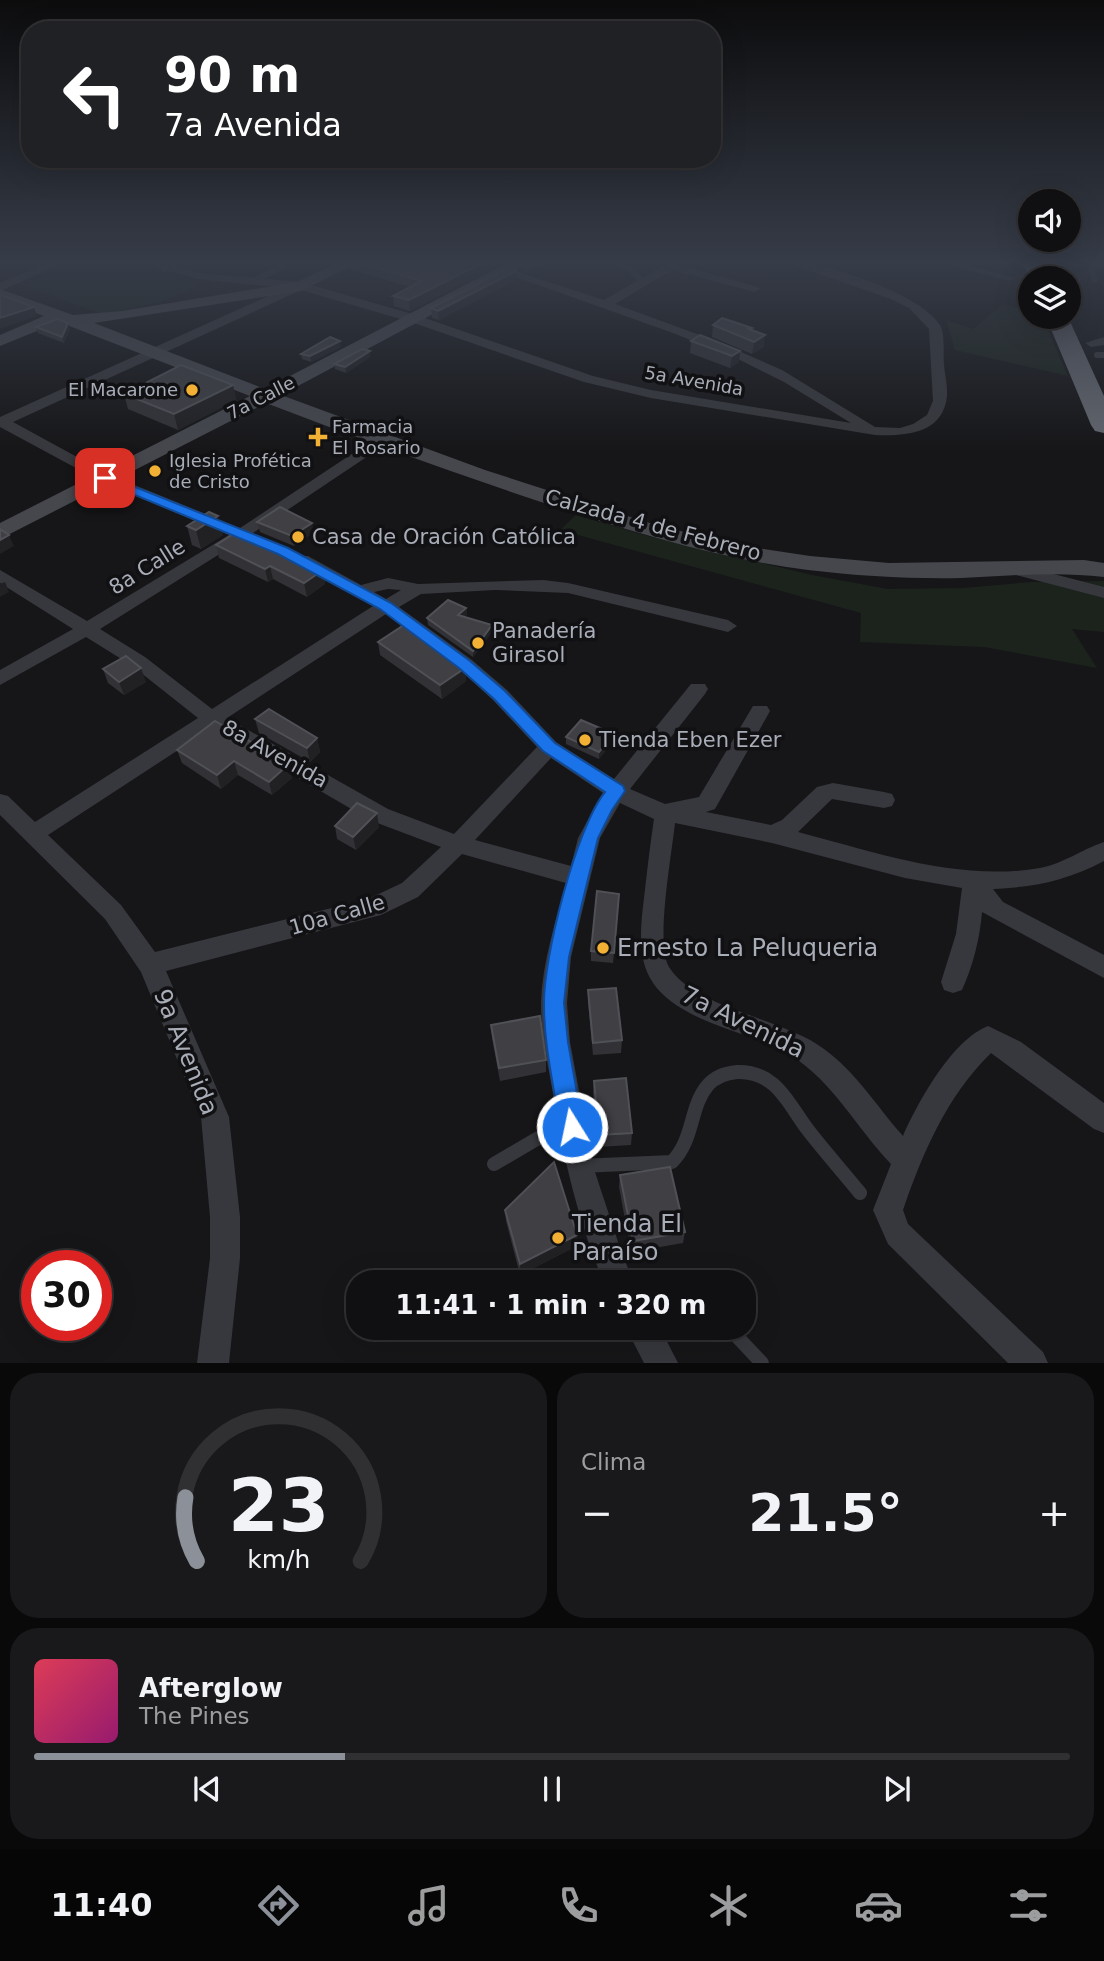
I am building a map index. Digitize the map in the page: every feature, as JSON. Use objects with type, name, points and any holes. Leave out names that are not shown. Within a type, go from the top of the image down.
[{"type":"highway","points":[[1083,326],[1100,353]]},
{"type":"highway","points":[[1062,329],[1104,425]]},
{"type":"street","points":[[0,341],[44,326]]},
{"type":"street","points":[[82,326],[265,396]]},
{"type":"street","points":[[94,331],[104,326]]},
{"type":"street","points":[[1,422],[217,326]]},
{"type":"street","name":"7a Calle","points":[[0,532],[402,326]]},
{"type":"street","name":"5a Avenida","points":[[434,326],[580,376],[651,394],[875,431]]},
{"type":"street","points":[[656,326],[774,372],[812,391],[875,431],[900,432],[918,427],[933,417],[940,401],[933,326]]},
{"type":"street","name":"Calzada 4 de Febrero","points":[[265,396],[498,481],[726,550],[859,569],[944,571],[1057,564],[1104,553]]},
{"type":"street","points":[[1,422],[105,478],[278,549],[386,606],[474,672],[549,747],[617,791],[658,812],[772,834],[905,869],[975,881],[1040,877],[1077,865],[1104,851]]},
{"type":"street","name":"8a Calle","points":[[0,678],[88,630],[242,535],[384,439]]},
{"type":"street","name":"Calzada 4 de Febrero","points":[[1057,564],[1104,570]]},
{"type":"street","points":[[1010,568],[1104,593]]},
{"type":"street","name":"8a Avenida","points":[[0,575],[138,661],[211,718],[380,815],[457,844],[578,877]]},
{"type":"street","points":[[360,592],[382,583],[401,584],[417,589],[543,585],[568,588],[659,609],[685,618],[728,626]]},
{"type":"street","points":[[33,834],[386,606],[417,589]]},
{"type":"street","points":[[614,1270],[579,1166],[557,1042],[554,1003],[559,957],[589,838],[605,806],[698,689]]},
{"type":"street","points":[[658,812],[694,808],[707,803],[760,711]]},
{"type":"street","name":"10a Calle","points":[[150,964],[373,908],[410,890],[549,747]]},
{"type":"street","points":[[772,834],[790,826],[817,797],[825,793],[834,791],[884,800]]},
{"type":"street","name":"9a Avenida","points":[[0,802],[113,912],[150,964],[215,1117],[225,1217],[225,1258],[213,1363]]},
{"type":"street","name":"7a Avenida","points":[[658,812],[651,939],[654,959],[662,976],[676,992],[701,1006],[782,1037],[817,1058],[906,1159]]},
{"type":"street","points":[[975,881],[988,903],[995,909],[1104,967]]},
{"type":"street","points":[[953,982],[968,934],[975,881]]},
{"type":"street","points":[[1032,1363],[898,1234],[888,1210],[906,1159],[921,1128],[971,1053],[988,1038],[1012,1051],[1104,1120]]},
{"type":"street","points":[[649,1340],[662,1363]]},
{"type":"lane","points":[[579,1166],[672,1161],[683,1153],[691,1136],[708,1084],[725,1074],[750,1071],[775,1083],[860,1193]]},
{"type":"lane","points":[[494,1164],[552,1130],[572,1127]]},
{"type":"lane","points":[[740,1340],[762,1363]]},
{"type":"shaded area","points":[[948,326],[973,329],[977,326],[1018,326],[1018,329],[1047,329],[1068,376],[955,350]]},
{"type":"shaded area","points":[[576,515],[644,535],[812,575],[888,589],[1104,581],[1104,632],[1072,629],[1097,668],[984,647],[860,642],[861,613],[560,530]]},
{"type":"building","points":[[40,326],[67,326],[62,337],[36,327]]},
{"type":"building","points":[[714,326],[745,326],[765,335],[754,342]]},
{"type":"building","points":[[700,335],[740,351],[732,356],[691,341]]},
{"type":"building","points":[[330,337],[340,341],[310,356],[301,354]]},
{"type":"building","points":[[362,349],[370,351],[345,367],[334,364]]},
{"type":"building","points":[[181,365],[233,385],[174,414],[124,394]]},
{"type":"building","points":[[280,507],[312,523],[292,536],[257,522]]},
{"type":"building","points":[[209,512],[218,516],[196,530],[187,526]]},
{"type":"building","points":[[0,529],[9,535],[0,540]]},
{"type":"building","points":[[240,530],[323,570],[304,583],[270,566],[265,569],[216,545]]},
{"type":"building","points":[[448,600],[466,608],[458,615],[492,625],[473,651],[427,618]]},
{"type":"building","points":[[407,623],[459,660],[457,663],[465,668],[440,685],[378,642]]},
{"type":"building","points":[[126,656],[141,668],[119,682],[103,669]]},
{"type":"building","points":[[269,709],[317,738],[307,748],[255,719]]},
{"type":"building","points":[[581,720],[614,734],[599,752],[566,737]]},
{"type":"building","points":[[215,721],[289,764],[269,782],[234,761],[217,775],[177,750]]},
{"type":"building","points":[[357,803],[377,813],[353,837],[335,826]]},
{"type":"building","points":[[597,891],[619,894],[614,953],[591,951]]},
{"type":"building","points":[[616,988],[622,1040],[593,1043],[588,990]]},
{"type":"building","points":[[540,1016],[546,1060],[499,1068],[491,1025]]},
{"type":"building","points":[[626,1078],[632,1133],[599,1135],[594,1081]]},
{"type":"building","points":[[554,1162],[577,1235],[520,1264],[505,1210]]},
{"type":"building","points":[[670,1167],[685,1232],[633,1241],[620,1175]]},
{"type":"place","name":"El Macarone","points":[[192,390]]},
{"type":"place","name":"Farmacia El Rosario","points":[[318,437]]},
{"type":"place","name":"Iglesia Profética de Cristo","points":[[155,471]]},
{"type":"place","name":"Casa de Oración Católica","points":[[298,537]]},
{"type":"place","name":"Panadería Girasol","points":[[478,643]]},
{"type":"place","name":"Tienda Eben Ezer","points":[[585,740]]},
{"type":"place","name":"Ernesto La Peluqueria","points":[[603,948]]},
{"type":"place","name":"Tienda El Paraíso","points":[[558,1238]]},
{"type":"route","points":[[105,478],[283,551],[386,606],[465,664],[500,695],[549,747],[617,791],[605,806],[589,838],[559,957],[554,1003],[557,1042],[572,1127]]}]
